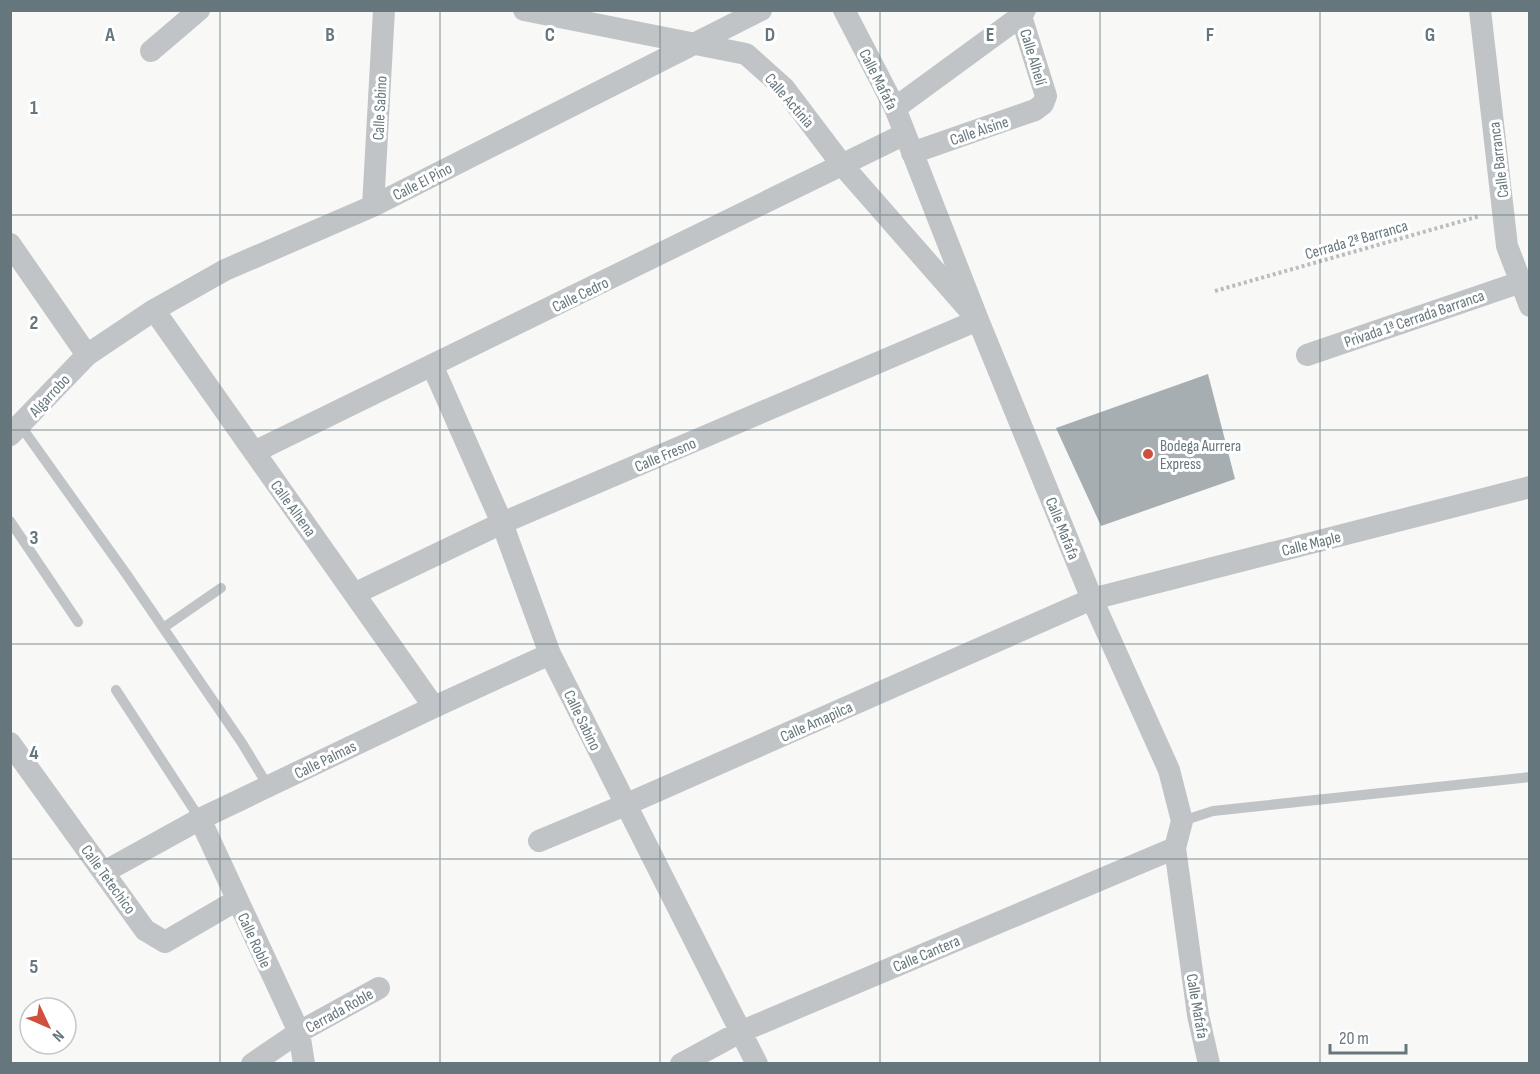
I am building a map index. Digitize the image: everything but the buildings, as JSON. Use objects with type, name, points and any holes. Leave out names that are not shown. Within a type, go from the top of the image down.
[{"type":"street","points":[[151,51],[199,10]]},
{"type":"street","name":"Calle Sabino","points":[[373,206],[384,10]]},
{"type":"street","name":"Calle Actinia","points":[[524,10],[691,45],[746,54],[784,88],[843,166],[978,320]]},
{"type":"street","name":"Calle El Pino","points":[[87,355],[154,310],[225,270],[373,206],[761,10]]},
{"type":"street","name":"Calle Mafafa","points":[[844,10],[895,108],[978,320],[1092,599],[1169,770],[1182,821],[1175,848],[1198,1015],[1209,1064]]},
{"type":"street","name":"Calle Barranca","points":[[1480,10],[1507,246],[1530,306]]},
{"type":"street","points":[[895,108],[1021,12]]},
{"type":"street","name":"Calle Alhelí","points":[[1021,12],[1046,96],[1043,104]]},
{"type":"street","name":"Calle Álsine","points":[[909,144],[1035,110],[1043,104]]},
{"type":"street","name":"Calle Cedro","points":[[254,452],[843,166],[909,144]]},
{"type":"street","points":[[10,244],[87,355]]},
{"type":"street","name":"Privada 1ª Cerrada Barranca","points":[[1307,355],[1521,282]]},
{"type":"street","name":"Calle Alhena","points":[[154,310],[434,706]]},
{"type":"street","name":"Calle Fresno","points":[[356,593],[502,523],[978,320]]},
{"type":"street","name":"Algarrobo","points":[[15,430],[87,355]]},
{"type":"street","name":"Calle Sabino","points":[[432,365],[502,523],[550,654],[757,1064]]},
{"type":"street","name":"Calle Maple","points":[[1092,599],[1530,487]]},
{"type":"street","name":"Calle Amapilca","points":[[539,842],[1092,599]]},
{"type":"street","name":"Calle Palmas","points":[[104,872],[200,819],[434,706],[550,654]]},
{"type":"street","name":"Calle Tetechico","points":[[10,743],[145,930],[165,942],[237,900]]},
{"type":"street","name":"Calle Roble","points":[[200,819],[299,1032],[303,1064]]},
{"type":"street","name":"Calle Cantera","points":[[681,1064],[740,1032],[1175,848]]},
{"type":"street","name":"Cerrada Roble","points":[[252,1064],[299,1032],[379,988]]},
{"type":"lane","points":[[15,430],[36,445],[242,743],[268,786]]},
{"type":"lane","points":[[10,521],[78,622]]},
{"type":"lane","points":[[163,628],[221,588]]},
{"type":"lane","points":[[116,690],[200,819]]},
{"type":"lane","points":[[1182,821],[1214,811],[1530,777]]},
{"type":"path","name":"Cerrada 2ª Barranca","points":[[1215,291],[1503,209]]},
{"type":"place","name":"Bodega Aurrera Express","points":[[1148,454]]}]
